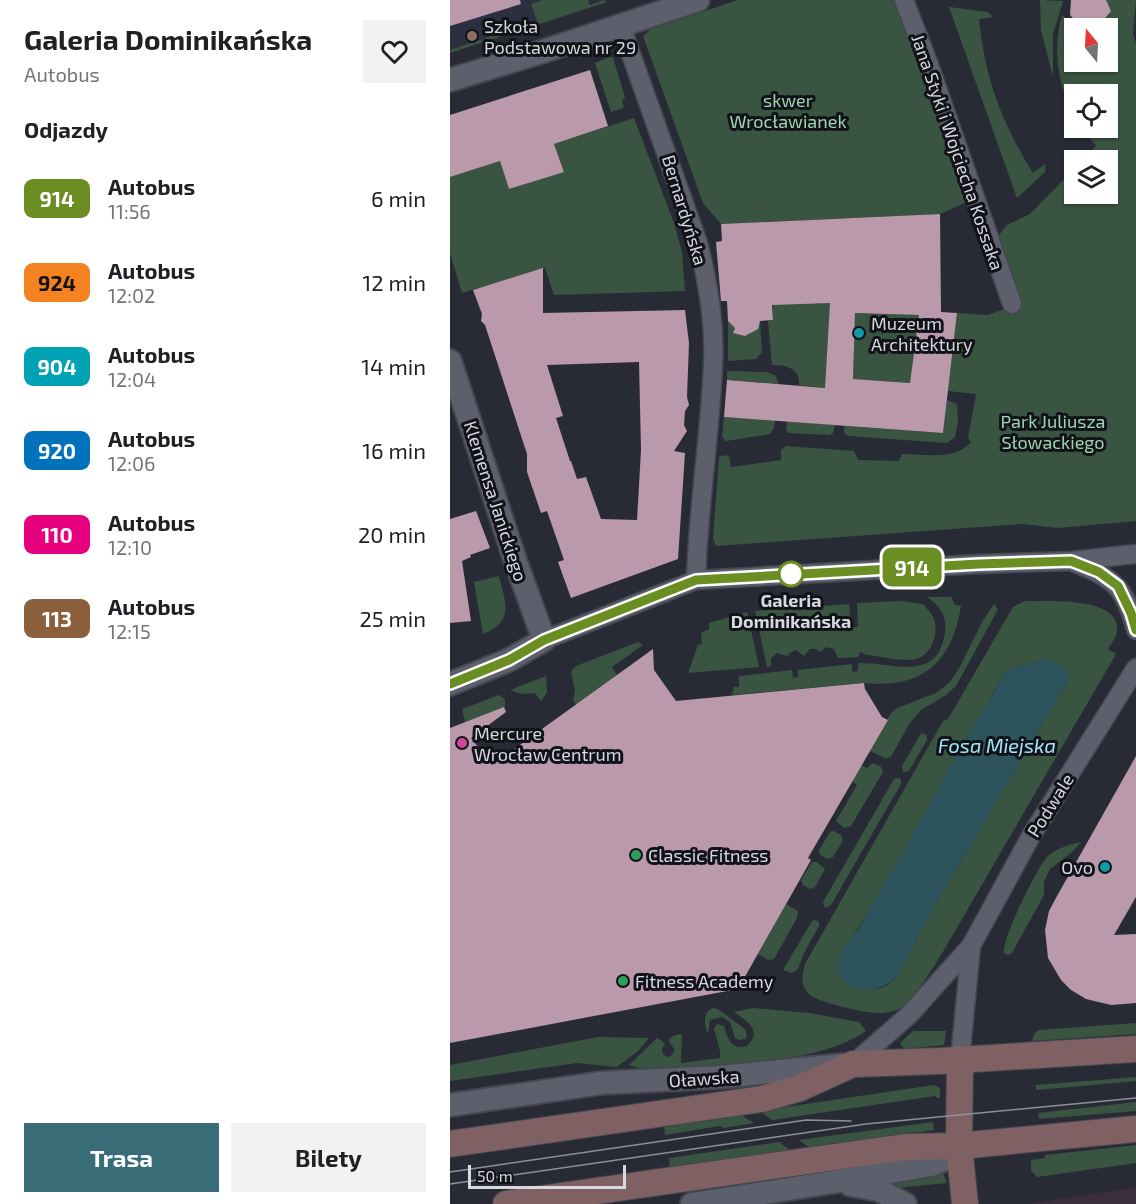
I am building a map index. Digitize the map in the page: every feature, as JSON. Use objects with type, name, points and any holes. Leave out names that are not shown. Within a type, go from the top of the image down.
[{"type":"main road","name":"Oławska","points":[[853,1064],[1136,1049]]},
{"type":"main road","name":"Podwale","points":[[960,1059],[959,1146],[965,1204]]},
{"type":"main road","points":[[450,1144],[762,1099],[800,1088],[853,1064]]},
{"type":"main road","points":[[506,1204],[905,1147],[959,1146],[1136,1129]]},
{"type":"street","points":[[450,80],[699,0]]},
{"type":"street","name":"Jana Styki i Wojciecha Kossaka","points":[[904,0],[928,62],[1012,304]]},
{"type":"street","name":"Bernardyńska","points":[[621,26],[698,243],[712,323],[714,364],[696,580]]},
{"type":"street","name":"Klemensa Janickiego","points":[[450,361],[514,560],[544,640]]},
{"type":"street","points":[[450,684],[509,660],[544,640],[696,580],[1071,561],[1136,554]]},
{"type":"street","points":[[1071,561],[1099,572],[1118,586],[1131,613],[1136,630]]},
{"type":"street","name":"Podwale","points":[[853,1064],[909,1015],[971,946],[1031,836],[1136,668]]},
{"type":"street","name":"Podwale","points":[[960,1059],[971,946]]},
{"type":"street","name":"Oławska","points":[[450,1106],[601,1083],[719,1077],[853,1064]]},
{"type":"street","points":[[692,1204],[931,1165],[943,1160],[959,1146]]},
{"type":"street","points":[[832,1182],[879,1190],[905,1204]]},
{"type":"shaded area","name":"Szkoła Podstawowa nr 29","points":[[450,0],[604,0],[450,50]]},
{"type":"shaded area","points":[[1136,1187],[1136,1204],[1029,1204],[1085,1195]]},
{"type":"green space","points":[[543,0],[588,0],[590,5],[604,0],[607,2],[450,53],[450,50],[537,21],[531,4]]},
{"type":"green space","name":"skwer Wrocławianek","points":[[738,0],[895,0],[967,202],[940,214],[721,224],[703,203],[643,36],[651,29]]},
{"type":"green space","points":[[1040,0],[1063,1],[1053,34],[1053,77],[1041,30]]},
{"type":"green space","name":"Park Juliusza Słowackiego","points":[[1106,0],[1136,0],[1133,34],[1136,43],[1136,521],[1058,528],[1022,524],[716,546],[713,539],[719,457],[726,455],[729,457],[731,467],[781,460],[781,450],[786,446],[854,451],[858,460],[899,461],[902,454],[939,455],[957,452],[971,442],[968,438],[976,394],[948,391],[957,313],[988,315],[1019,304],[998,241],[999,235],[1007,225],[1030,214],[1064,179],[1064,204],[1118,204],[1118,150],[1092,150],[1096,146],[1090,138],[1118,138],[1118,84],[1064,84],[1064,92],[1057,54],[1062,15],[1065,18],[1064,72],[1118,72],[1118,18],[1105,18]]},
{"type":"green space","points":[[949,7],[988,12],[993,17],[979,19],[986,61],[997,100],[1012,136],[1033,173],[1045,164],[1045,172],[1017,198]]},
{"type":"green space","points":[[609,57],[613,58],[625,97],[622,101],[624,108],[611,112],[595,63]]},
{"type":"green space","points":[[634,118],[674,223],[682,252],[685,291],[554,295],[545,268],[462,293],[450,253],[450,177],[500,161],[509,189],[564,171],[554,144]]},
{"type":"green space","points":[[831,297],[825,388],[799,385],[795,371],[783,366],[772,365],[768,321],[773,320],[773,300],[796,304],[816,298],[816,304],[820,304],[820,298]]},
{"type":"green space","points":[[855,313],[919,315],[910,383],[853,379]]},
{"type":"green space","points":[[728,321],[735,328],[733,333],[737,334],[738,329],[746,329],[749,334],[760,321],[762,352],[756,359],[728,361]]},
{"type":"green space","points":[[727,371],[767,372],[776,376],[779,384],[727,380]]},
{"type":"green space","points":[[947,400],[957,404],[958,422],[955,437],[947,443],[849,436],[844,433],[844,426],[943,433]]},
{"type":"green space","points":[[724,417],[775,420],[774,428],[770,434],[726,441],[722,437]]},
{"type":"green space","points":[[787,421],[835,425],[830,435],[789,433],[786,430]]},
{"type":"green space","points":[[499,576],[505,603],[504,617],[493,629],[483,634],[474,582]]},
{"type":"green space","points":[[927,597],[951,597],[955,605],[961,606],[957,626],[942,657],[918,676],[902,682],[884,684],[864,683],[732,695],[734,687],[739,687],[739,676],[792,670],[793,678],[798,677],[798,670],[852,664],[852,672],[858,671],[858,663],[912,667],[924,664],[933,659],[941,648],[946,627],[942,612]]},
{"type":"green space","points":[[899,601],[923,604],[934,619],[935,637],[930,648],[922,657],[911,660],[897,659],[863,654],[863,652],[859,653],[859,657],[838,658],[834,649],[826,647],[820,652],[810,649],[804,656],[796,650],[787,656],[777,653],[771,658],[771,666],[767,667],[755,611],[849,604],[851,627],[858,627],[857,603]]},
{"type":"green space","points":[[1025,601],[1064,602],[1079,603],[1105,610],[1114,618],[1117,628],[1116,636],[1108,649],[1116,654],[944,950],[924,982],[905,1005],[890,1012],[865,1012],[814,997],[806,991],[803,984],[805,964],[943,721],[948,719],[1013,607]],"holes":[[[1044,659],[1061,665],[1068,681],[932,910],[898,974],[882,988],[868,989],[847,984],[841,954],[885,886],[1004,674],[1012,668]]]},
{"type":"green space","points":[[994,604],[998,609],[956,686],[921,710],[909,724],[891,757],[885,758],[870,751],[891,713],[897,708],[936,693],[950,682]]},
{"type":"green space","points":[[747,612],[759,667],[688,673],[698,645],[702,644],[701,633],[709,629],[709,623]]},
{"type":"green space","points":[[638,642],[643,645],[612,667],[617,675],[576,705],[573,700],[575,691],[571,671],[576,666]]},
{"type":"green space","points":[[546,676],[547,692],[541,701],[535,693],[521,694],[510,690]]},
{"type":"green space","points":[[499,695],[505,699],[505,706],[489,725],[482,716],[465,722],[462,709]]},
{"type":"green space","points":[[922,733],[927,735],[927,740],[909,771],[903,772],[902,766]]},
{"type":"green space","points":[[873,763],[881,767],[883,772],[851,826],[844,828],[836,821],[857,785],[852,781],[861,765],[867,768]]},
{"type":"green space","points":[[894,779],[901,779],[901,784],[831,905],[825,908],[823,902]]},
{"type":"green space","points":[[830,832],[841,835],[843,840],[833,857],[828,859],[820,855],[819,850]]},
{"type":"green space","points":[[1081,842],[1050,869],[1044,881],[1044,895],[1012,953],[1008,955],[1004,953],[1008,934],[1042,864],[1054,852]]},
{"type":"green space","points":[[812,862],[817,862],[825,869],[815,887],[810,889],[803,885],[801,880]]},
{"type":"green space","points":[[786,904],[798,911],[797,918],[774,959],[768,960],[758,954]]},
{"type":"green space","points":[[812,921],[819,922],[819,926],[798,969],[792,973],[783,970]]},
{"type":"green space","points":[[713,1008],[718,1009],[745,1029],[747,1036],[745,1039],[735,1038],[730,1022],[722,1017],[710,1020],[708,1034],[705,1016]]},
{"type":"green space","points":[[753,1008],[809,1013],[859,1022],[866,1031],[835,1047],[782,1059],[685,1071],[654,1070],[629,1065],[657,1038],[665,1043],[662,1049],[663,1054],[667,1057],[671,1056],[675,1050],[669,1042],[671,1038],[682,1034],[681,1063],[720,1058],[714,1028],[717,1024],[724,1026],[731,1043],[737,1047],[747,1046],[754,1036],[753,1031],[748,1023],[734,1012]]},
{"type":"green space","points":[[1136,1023],[1136,1034],[1032,1041],[1034,1034],[1039,1030]]},
{"type":"green space","points":[[913,1031],[946,1031],[944,1045],[904,1049],[900,1043]]},
{"type":"green space","points":[[598,1037],[649,1038],[638,1051],[617,1067],[577,1063],[450,1081],[450,1065]]},
{"type":"green space","points":[[1136,1077],[1136,1081],[1036,1090],[1036,1085]]},
{"type":"green space","points":[[934,1085],[940,1088],[940,1098],[935,1096],[772,1120],[759,1111]]},
{"type":"green space","points":[[1136,1102],[1136,1111],[1039,1119],[1038,1113]]},
{"type":"green space","points":[[738,1113],[754,1123],[665,1135],[664,1127]]},
{"type":"green space","points":[[933,1122],[934,1130],[809,1147],[799,1140]]},
{"type":"green space","points":[[779,1142],[790,1150],[670,1167],[669,1158]]},
{"type":"green space","points":[[1136,1145],[1136,1163],[1037,1177],[1031,1170],[1031,1160],[1045,1158],[1045,1155]]},
{"type":"green space","points":[[943,1173],[947,1183],[896,1188],[888,1182]]},
{"type":"water","name":"Fosa Miejska","points":[[1044,659],[1061,666],[1068,676],[1068,681],[932,910],[898,974],[890,983],[880,988],[857,988],[847,984],[840,976],[838,966],[841,954],[859,928],[905,849],[1004,674],[1012,668]]},
{"type":"building","points":[[450,0],[520,0],[521,4],[450,26]]},
{"type":"building","points":[[1071,0],[1106,0],[1111,11],[1105,18],[1073,18],[1070,15]]},
{"type":"building","points":[[590,70],[608,126],[554,144],[564,172],[509,189],[500,161],[450,177],[450,115]]},
{"type":"building","points":[[940,214],[941,312],[957,313],[943,433],[724,417],[727,380],[825,388],[830,303],[772,305],[773,320],[760,321],[758,329],[745,336],[733,333],[735,328],[728,321],[727,301],[721,301],[716,242],[722,241],[721,224]],"holes":[[[855,313],[919,315],[910,383],[853,379]]]},
{"type":"building","points":[[543,268],[543,313],[685,310],[689,343],[687,397],[689,405],[685,411],[684,425],[687,431],[674,451],[685,453],[678,559],[571,598],[558,562],[564,560],[547,511],[541,513],[527,472],[527,454],[485,325],[481,321],[482,314],[473,290]],"holes":[[[639,362],[641,450],[637,520],[601,519],[586,477],[577,479],[570,461],[556,418],[563,416],[547,365]]]},
{"type":"building","points":[[476,511],[490,548],[470,555],[471,557],[462,561],[471,621],[450,623],[450,519]]},
{"type":"building","name":"Galeria Dominikańska","points":[[653,649],[654,670],[676,701],[864,683],[865,689],[882,717],[888,720],[808,858],[811,860],[738,989],[450,1043],[450,728],[504,707],[506,712],[471,738],[492,765]]},
{"type":"building","name":"Ovo","points":[[1136,756],[1136,897],[1114,935],[1136,934],[1136,1003],[1111,1005],[1086,999],[1071,990],[1061,980],[1048,958],[1045,930],[1049,911]]},
{"type":"tram line","points":[[450,1184],[866,1124],[1136,1098]]},
{"type":"tram line","points":[[450,1172],[806,1120],[851,1121]]},
{"type":"bus line","name":"914","points":[[450,684],[509,660],[544,640],[696,580],[796,573],[1071,561],[1099,572],[1118,586],[1131,613],[1136,630]]},
{"type":"place","name":"Szkoła Podstawowa nr 29","points":[[472,36]]},
{"type":"place","name":"Muzeum Architektury","points":[[859,333]]},
{"type":"place","name":"Galeria Dominikańska","points":[[791,574]]},
{"type":"place","name":"Mercure Wrocław Centrum","points":[[462,743]]},
{"type":"place","name":"Classic Fitness","points":[[636,855]]},
{"type":"place","name":"Ovo","points":[[1105,867]]},
{"type":"place","name":"Fitness Academy","points":[[623,981]]}]
